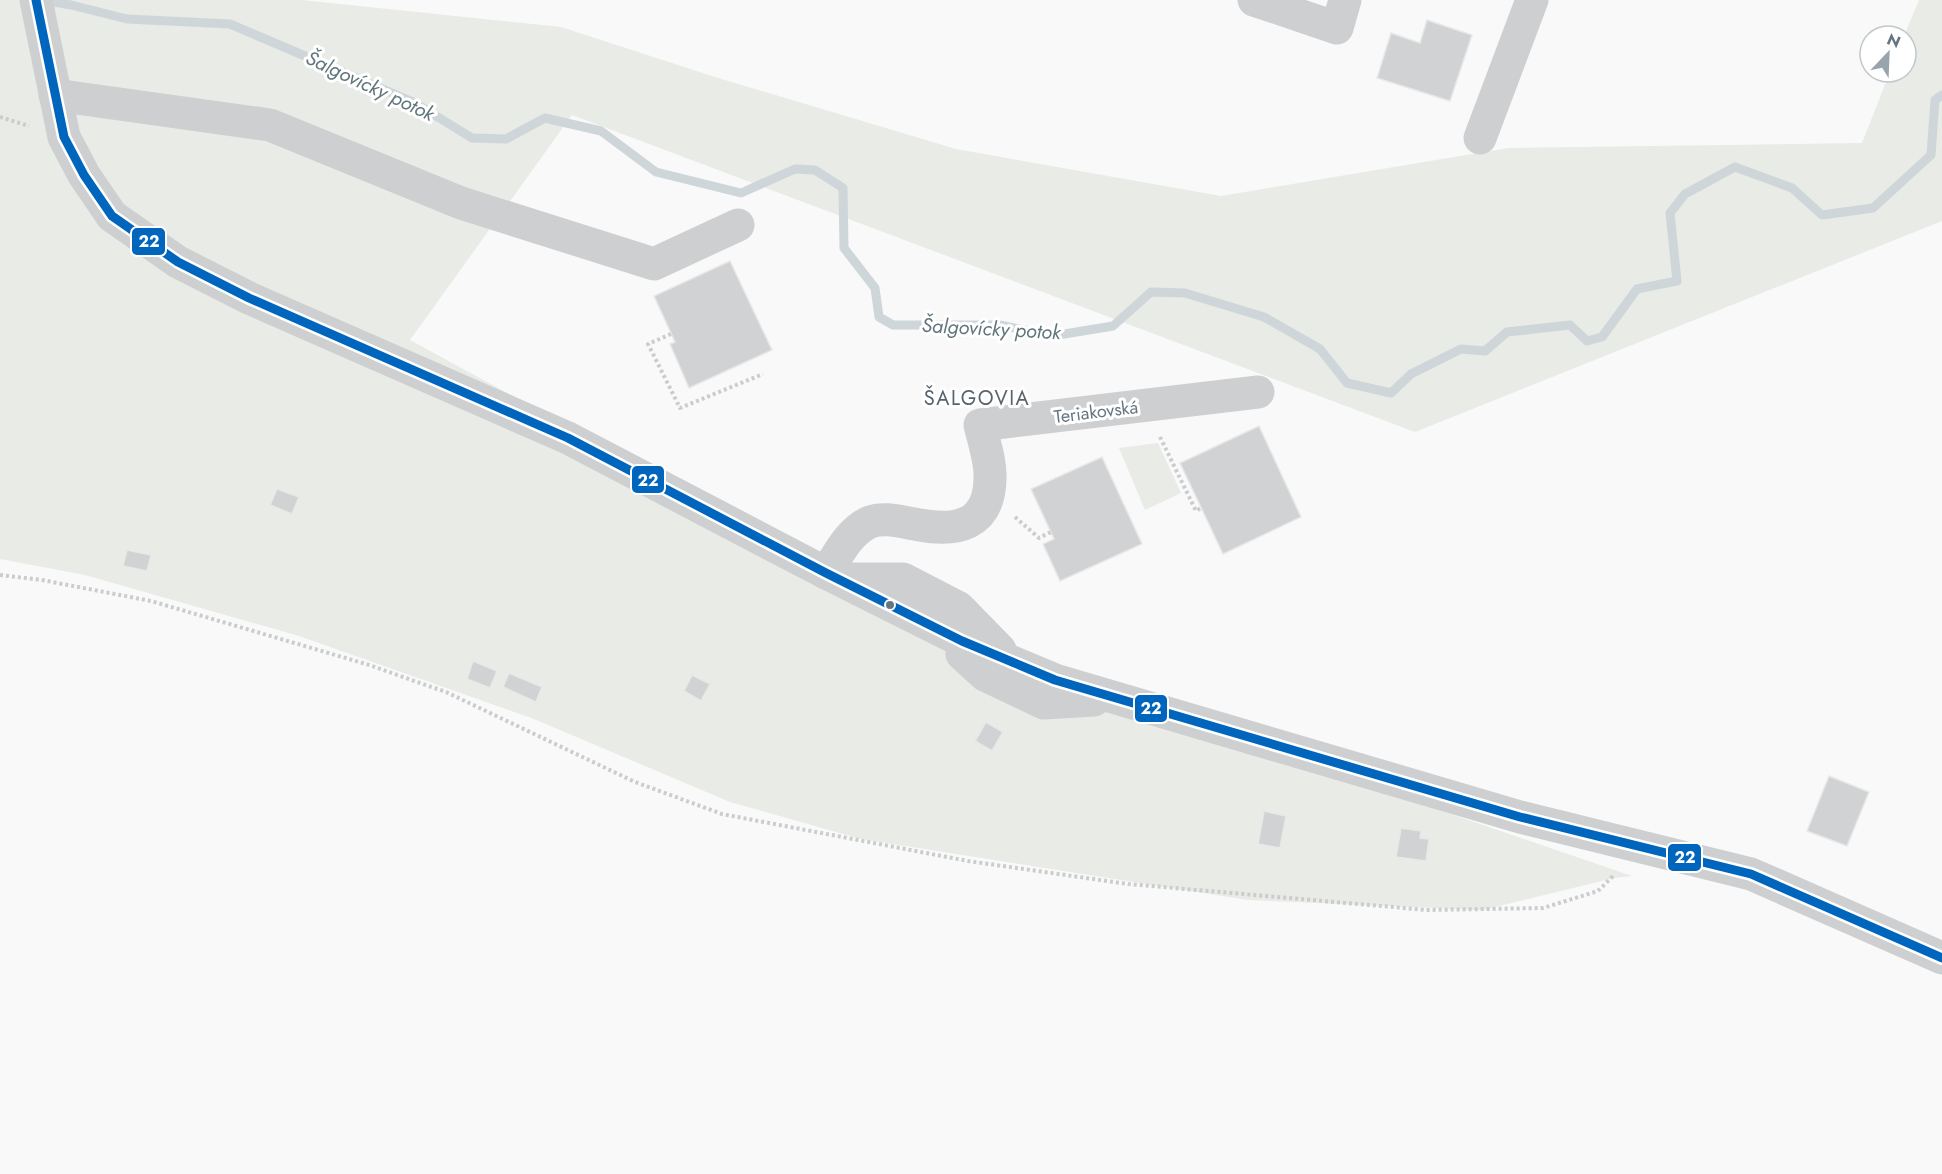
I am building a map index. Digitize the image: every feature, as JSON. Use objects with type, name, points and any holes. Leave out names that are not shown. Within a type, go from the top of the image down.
[{"type":"street","points":[[1254,0],[1337,28],[1346,0]]},
{"type":"street","points":[[1480,138],[1532,0]]},
{"type":"street","points":[[38,10],[64,137],[84,175],[112,216],[178,262],[249,298],[568,438],[832,576],[963,641],[1056,680],[1520,817],[1751,874],[1942,958]]},
{"type":"street","points":[[55,95],[270,125],[461,202],[654,264],[738,225]]},
{"type":"street","name":"Teriakovská","points":[[832,576],[855,531],[872,521],[891,519],[938,528],[963,526],[979,514],[988,496],[991,479],[980,425],[1258,392]]},
{"type":"street","points":[[832,576],[903,579],[958,608],[1012,662]]},
{"type":"street","points":[[930,624],[985,675],[1044,703],[1117,699]]},
{"type":"path","points":[[671,334],[648,344],[680,408],[763,374]]},
{"type":"path","points":[[1150,438],[1160,437],[1196,511],[1201,508]]},
{"type":"path","points":[[1008,510],[1039,538],[1051,532]]},
{"type":"path","points":[[0,575],[42,580],[151,600],[366,664],[446,692],[636,782],[722,814],[968,861],[1128,884],[1427,910],[1544,908],[1598,891],[1642,846]]},
{"type":"shaded area","points":[[0,0],[302,0],[561,27],[715,77],[956,149],[1221,196],[1508,148],[1862,143],[1885,84],[1918,84],[1918,24],[1909,24],[1919,0],[1942,0],[1942,221],[1415,432],[572,115],[410,340],[963,641],[1228,738],[1632,876],[1614,878],[1483,910],[1248,900],[861,839],[730,802],[534,719],[296,635],[85,575],[0,559]]},
{"type":"shaded area","points":[[1158,443],[1181,493],[1145,510],[1119,448]]},
{"type":"building","points":[[1427,20],[1472,35],[1450,101],[1377,78],[1391,33],[1420,43]]},
{"type":"building","points":[[730,261],[772,350],[689,388],[670,344],[675,342],[654,296]]},
{"type":"building","points":[[1259,426],[1301,517],[1223,554],[1180,463]]},
{"type":"building","points":[[1102,457],[1142,544],[1060,581],[1043,544],[1054,539],[1031,489]]},
{"type":"building","points":[[277,489],[299,497],[292,514],[270,505]]},
{"type":"building","points":[[127,550],[151,555],[147,571],[123,566]]},
{"type":"building","points":[[473,661],[497,671],[490,688],[467,679]]},
{"type":"building","points":[[509,673],[542,687],[536,702],[503,687]]},
{"type":"building","points":[[692,675],[710,684],[701,701],[684,691]]},
{"type":"building","points":[[986,722],[1003,732],[992,751],[975,741]]},
{"type":"building","points":[[1829,776],[1869,792],[1847,846],[1807,831]]},
{"type":"building","points":[[1264,811],[1286,816],[1280,848],[1258,844]]},
{"type":"building","points":[[1401,828],[1421,831],[1420,838],[1429,839],[1426,861],[1396,857]]},
{"type":"waterway","name":"Šalgovícky potok","points":[[43,0],[127,19],[230,24],[415,103],[472,138],[506,139],[545,118],[601,131],[656,172],[741,193],[795,169],[815,170],[843,188],[844,248],[875,288],[879,317],[893,325],[1000,325],[1052,336],[1113,326],[1151,292],[1185,293],[1264,317],[1320,349],[1347,383],[1391,393],[1411,374],[1461,349],[1485,351],[1507,332],[1570,325],[1587,341],[1602,337],[1637,289],[1677,281],[1670,213],[1685,194],[1735,167],[1792,188],[1822,215],[1873,208],[1931,155],[1935,100],[1942,95]]},
{"type":"transit line","name":"22","points":[[36,0],[64,137],[84,175],[112,216],[178,262],[249,298],[568,438],[826,573],[962,641],[1055,680],[1520,817],[1751,874],[1942,958]]},
{"type":"district","name":"ŠALGOVIA","points":[[977,398]]}]
